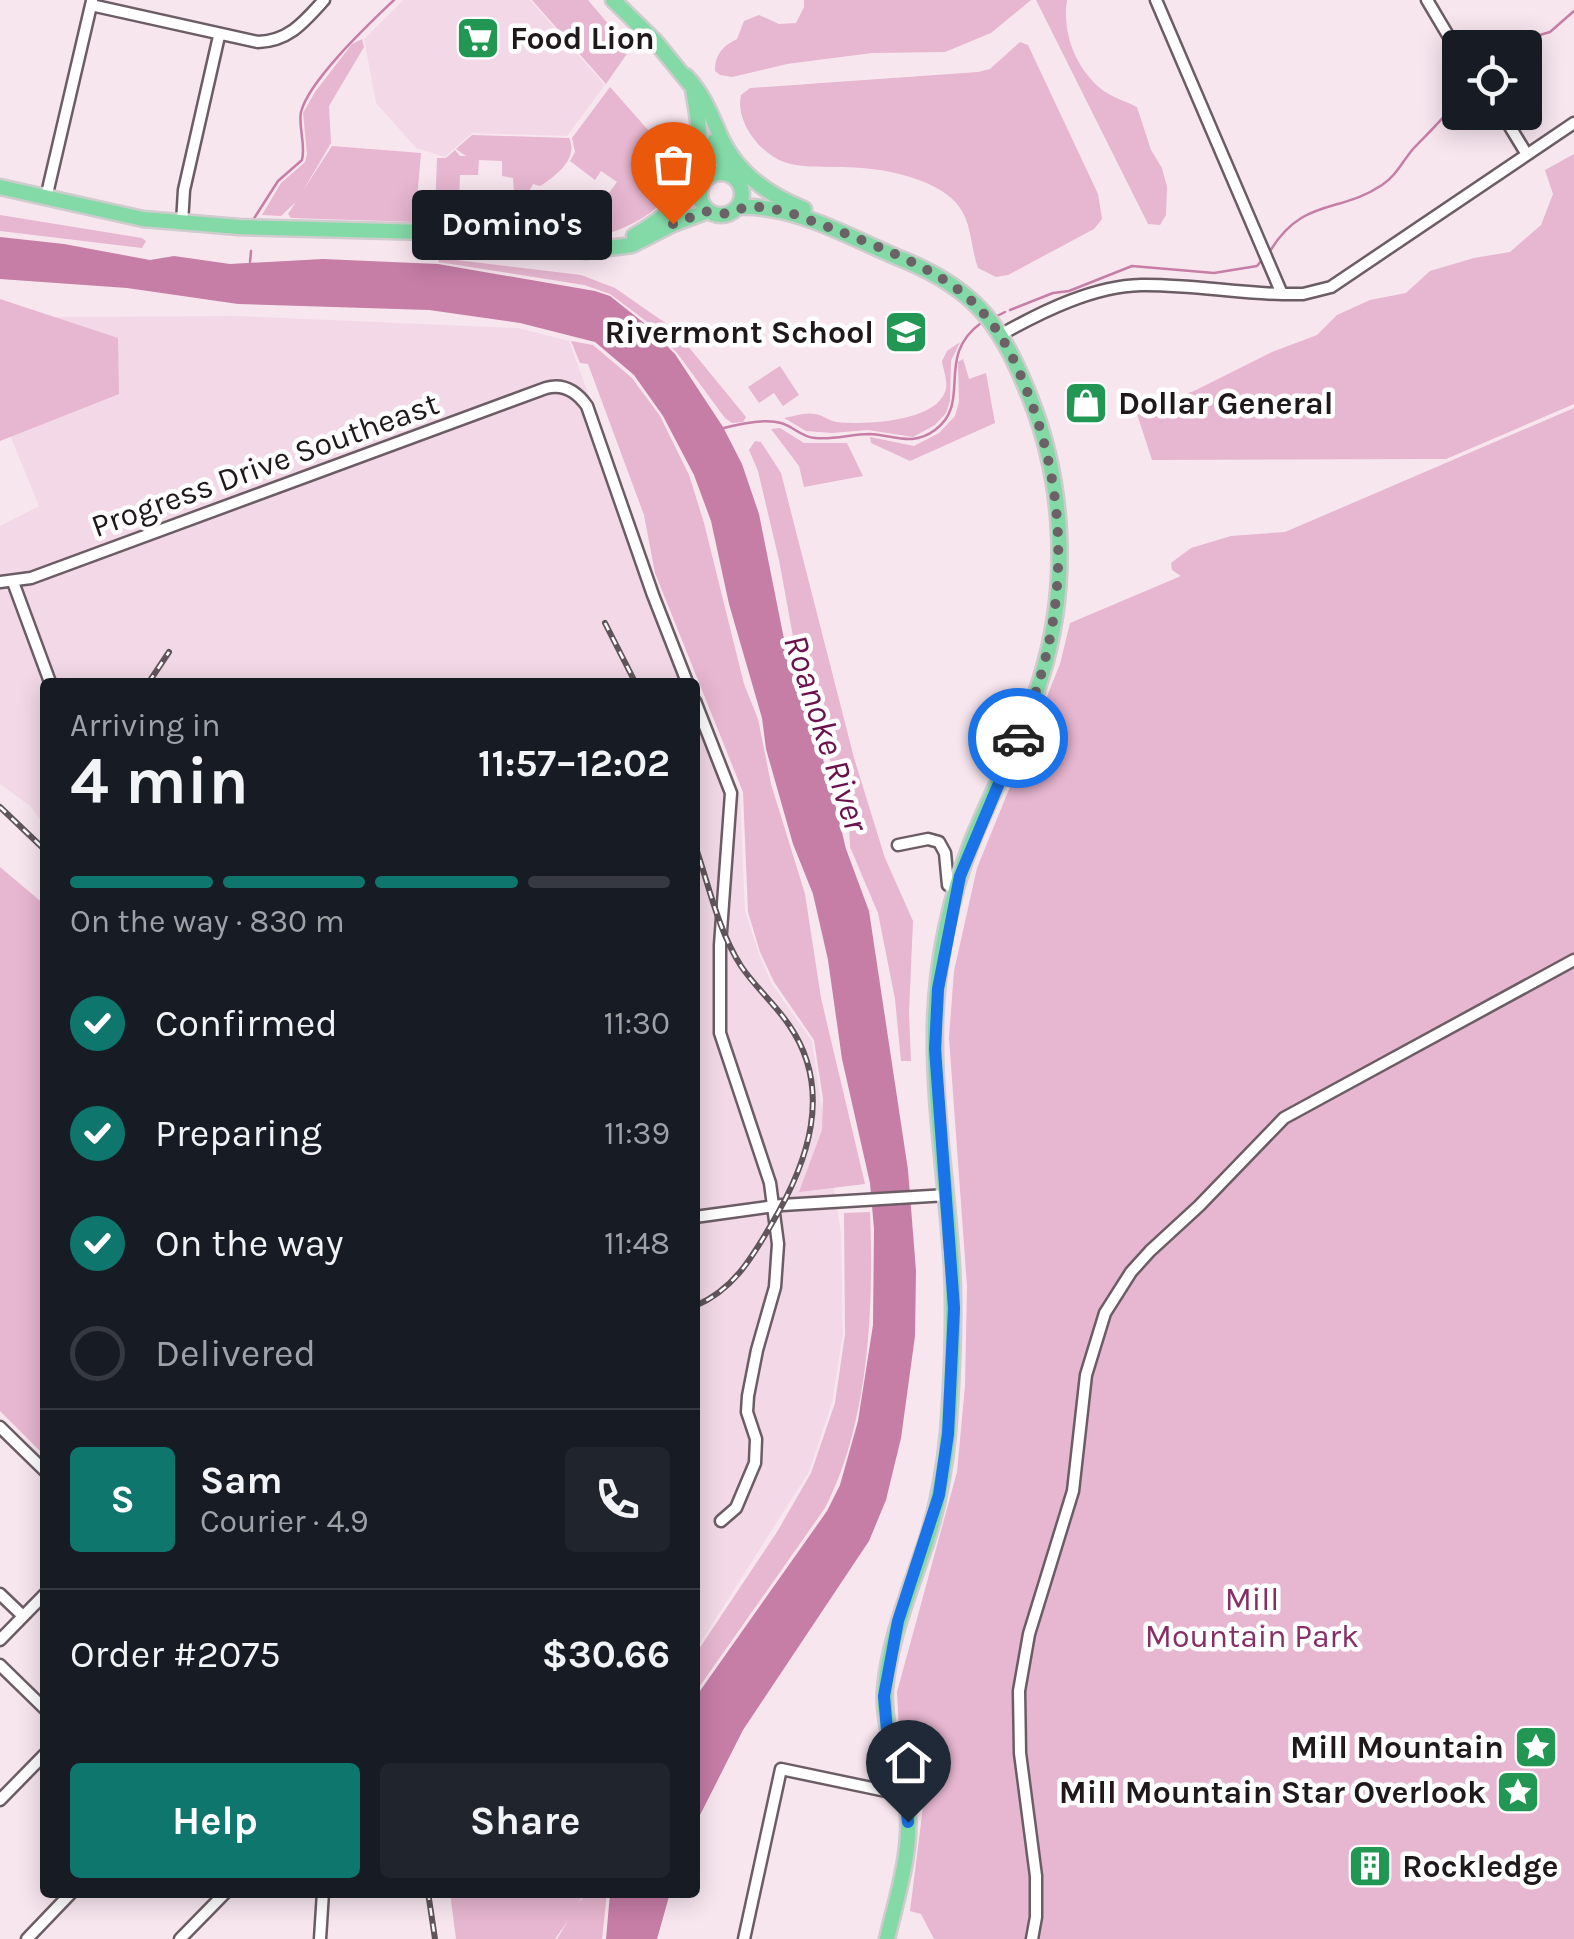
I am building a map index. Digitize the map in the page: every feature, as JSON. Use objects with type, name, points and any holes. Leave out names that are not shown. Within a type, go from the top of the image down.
[{"type":"main road","points":[[614,0],[701,92],[720,136],[740,168],[766,191],[814,213],[836,231]]},
{"type":"main road","points":[[690,83],[724,163],[738,180],[743,195],[738,207]]},
{"type":"main road","points":[[614,248],[680,201],[695,178],[702,147],[690,83]]},
{"type":"main road","points":[[710,133],[710,175]]},
{"type":"main road","points":[[673,224],[700,196],[703,182],[710,175],[727,173],[788,212]]},
{"type":"main road","points":[[0,187],[115,215],[182,223],[427,232],[567,249],[632,245],[708,211],[722,215],[738,207],[762,206],[836,231],[944,279],[979,308],[1002,334],[1047,448],[1058,515],[1057,595],[1040,683],[970,846],[942,954],[935,1022],[954,1308],[944,1464],[932,1524],[895,1633],[884,1696],[887,1730],[905,1795],[906,1846],[888,1939]]},
{"type":"main road","points":[[700,196],[708,211]]},
{"type":"street","points":[[46,198],[92,3],[219,36],[258,42],[280,39],[301,26],[324,0]]},
{"type":"street","points":[[1156,0],[1282,294]]},
{"type":"street","points":[[1427,0],[1445,30]]},
{"type":"street","points":[[182,223],[184,190],[219,36]]},
{"type":"street","points":[[1002,334],[1060,306],[1128,286],[1282,294],[1318,292],[1345,281],[1574,122]]},
{"type":"street","points":[[1513,130],[1526,153]]},
{"type":"street","name":"Progress Drive Southeast","points":[[0,582],[13,582],[546,388],[568,389],[587,406],[652,595],[685,678]]},
{"type":"street","points":[[13,582],[49,678]]},
{"type":"street","points":[[700,714],[730,793],[720,945],[720,1033],[767,1172],[778,1244],[775,1287],[748,1396],[747,1412],[756,1439],[754,1463],[736,1508],[721,1521]]},
{"type":"street","points":[[898,845],[928,839],[939,842],[945,852],[948,885],[956,890]]},
{"type":"street","points":[[1032,1939],[1036,1876],[1018,1730],[1018,1691],[1029,1634],[1073,1491],[1092,1348],[1116,1293],[1150,1251],[1284,1118],[1574,960]]},
{"type":"street","points":[[700,1216],[774,1206],[946,1195]]},
{"type":"street","points":[[0,1428],[40,1466]]},
{"type":"street","points":[[0,1594],[23,1616]]},
{"type":"street","points":[[0,1640],[40,1599]]},
{"type":"street","points":[[0,1665],[40,1704]]},
{"type":"street","points":[[0,1800],[40,1759]]},
{"type":"street","points":[[744,1939],[780,1769],[905,1795]]},
{"type":"street","points":[[27,1939],[66,1898]]},
{"type":"street","points":[[186,1937],[221,1898]]},
{"type":"street","points":[[320,1939],[323,1898]]},
{"type":"shaded area","points":[[403,0],[530,0],[605,85],[567,136],[472,133],[445,157],[416,148],[376,103],[364,39]]},
{"type":"shaded area","points":[[0,237],[150,260],[174,256],[230,264],[323,259],[438,264],[595,291],[610,296],[675,354],[723,427],[742,464],[759,514],[784,639],[828,775],[846,849],[869,911],[908,1170],[916,1271],[915,1336],[901,1438],[886,1500],[869,1541],[743,1730],[700,1815],[700,1691],[827,1511],[840,1485],[858,1421],[873,1325],[874,1229],[870,1183],[842,1059],[828,960],[813,894],[793,844],[766,749],[762,718],[729,604],[711,521],[694,475],[663,416],[634,375],[595,342],[520,323],[429,310],[238,304],[127,288],[0,279]]},
{"type":"shaded area","points":[[239,316],[518,328],[569,341],[693,678],[40,678],[40,819],[30,806],[0,784],[0,526],[39,506],[0,411],[51,317]]},
{"type":"shaded area","points":[[700,697],[740,794],[745,911],[759,954],[772,984],[812,1041],[841,1234],[843,1334],[832,1403],[809,1472],[700,1643]]},
{"type":"shaded area","points":[[610,1898],[669,1898],[657,1939],[606,1939]]},
{"type":"green space","points":[[532,0],[588,0],[615,32],[633,45],[606,84]]},
{"type":"green space","points":[[804,0],[1031,0],[991,33],[945,52],[872,53],[787,64],[732,77],[715,71],[718,55],[737,39],[744,21],[759,15],[779,24],[796,23]]},
{"type":"green space","points":[[1036,0],[1067,0],[1069,36],[1084,70],[1104,91],[1137,107],[1167,187],[1166,215],[1160,225],[1148,224]]},
{"type":"green space","points":[[362,39],[364,47],[329,106],[331,143],[297,201],[281,216],[262,215],[281,183],[305,162],[303,113],[352,44]]},
{"type":"green space","points":[[1020,42],[1028,45],[1098,194],[1102,219],[1094,229],[1008,275],[996,277],[978,268],[964,215],[941,191],[887,171],[784,162],[758,143],[742,115],[741,95],[750,88],[978,72],[990,69]]},
{"type":"green space","points":[[610,87],[656,139],[667,131],[682,147],[679,151],[685,163],[675,188],[655,209],[631,225],[605,234],[588,221],[617,182],[601,171],[595,180],[570,161],[575,152],[572,138]]},
{"type":"green space","points":[[472,135],[569,138],[571,153],[564,166],[540,186],[533,184],[525,199],[569,230],[566,233],[506,226],[515,208],[513,178],[502,176],[502,161],[479,160],[478,175],[460,175],[458,224],[440,223],[435,212],[437,158],[446,158],[455,150],[466,156],[456,149]]},
{"type":"green space","points":[[332,146],[421,153],[415,222],[291,218],[288,214]]},
{"type":"green space","points":[[1574,154],[1574,404],[1446,459],[1152,460],[1137,414],[1317,335],[1337,315],[1370,300],[1406,293],[1430,271],[1510,252],[1541,225],[1553,194],[1545,170]]},
{"type":"green space","points":[[0,215],[146,241],[142,248],[0,231]]},
{"type":"green space","points":[[440,258],[581,275],[615,288],[674,329],[746,417],[743,422],[732,423],[725,418],[677,353],[646,321],[610,294],[584,285],[438,262]]},
{"type":"green space","points":[[0,299],[118,338],[119,394],[0,441]]},
{"type":"green space","points":[[571,341],[593,345],[632,378],[660,416],[689,475],[744,684],[758,719],[771,784],[805,894],[821,998],[865,1184],[799,1192],[822,1130],[823,1099],[814,1040],[774,982],[760,952],[748,912],[743,792],[655,573],[644,515],[588,364],[580,363]]},
{"type":"green space","points":[[960,342],[951,361],[946,413],[935,425],[913,437],[868,430],[806,431],[784,418],[811,414],[837,422],[864,423],[927,410],[945,392],[942,361],[947,351]]},
{"type":"green space","points":[[963,359],[969,379],[986,373],[995,423],[910,461],[871,443],[870,437],[914,446],[939,433],[955,416],[959,402],[958,362]]},
{"type":"green space","points":[[780,366],[799,395],[783,406],[774,393],[759,403],[748,387]]},
{"type":"green space","name":"Mill Mountain Park","points":[[1574,408],[1574,1939],[934,1939],[921,1914],[910,1911],[923,1807],[899,1730],[897,1692],[957,1472],[965,1386],[967,1286],[949,1038],[954,971],[977,868],[1060,664],[1070,623],[1181,576],[1172,570],[1171,563],[1191,548],[1231,536],[1285,532]]},
{"type":"green space","points":[[780,428],[804,443],[847,443],[863,476],[804,487],[799,466],[771,429]]},
{"type":"green space","points":[[755,441],[761,442],[781,473],[854,758],[885,858],[913,921],[911,1061],[901,1061],[895,999],[878,913],[850,847],[849,824],[812,699],[801,680],[779,560],[758,471],[749,450]]},
{"type":"green space","points":[[0,867],[40,901],[40,1451],[0,1411]]},
{"type":"green space","points":[[870,1212],[866,1363],[851,1439],[825,1508],[700,1686],[700,1648],[811,1473],[835,1403],[845,1334],[844,1213]]},
{"type":"green space","points":[[451,1898],[581,1898],[555,1939],[456,1939]]},
{"type":"green space","points":[[582,1898],[606,1898],[602,1939],[557,1939]]},
{"type":"waterway","points":[[253,220],[278,181],[302,160],[300,124],[306,99],[342,53],[394,0]]},
{"type":"waterway","points":[[1542,34],[1574,11]]},
{"type":"waterway","points":[[1270,251],[1295,222],[1366,194],[1387,181],[1442,118]]},
{"type":"waterway","points":[[250,262],[251,251]]},
{"type":"waterway","points":[[1010,310],[1132,266],[1214,273],[1257,266],[1261,261]]},
{"type":"waterway","points":[[997,316],[1005,312]]},
{"type":"waterway","points":[[720,429],[767,421],[785,424],[815,438],[869,434],[911,439],[927,435],[946,419],[952,406],[959,350],[981,323]]},
{"type":"railway","points":[[605,623],[633,678]]},
{"type":"railway","points":[[152,678],[169,652]]},
{"type":"railway","points":[[0,807],[40,845]]},
{"type":"railway","points":[[700,861],[733,952],[789,1025],[803,1050],[813,1100],[805,1152],[771,1225],[730,1282],[700,1303]]},
{"type":"railway","points":[[429,1898],[435,1939]]},
{"type":"way so far","points":[[673,224],[708,211],[727,214],[738,207],[762,206],[788,212],[944,279],[979,308],[1002,334],[1040,422],[1052,473],[1058,530],[1057,595],[1048,656],[1018,738]]},
{"type":"place","name":"Food Lion","points":[[478,38]]},
{"type":"place","name":"Domino's","points":[[673,224]]},
{"type":"place","name":"Rivermont School","points":[[906,332]]},
{"type":"place","name":"Dollar General","points":[[1086,403]]},
{"type":"place","name":"Mill Mountain","points":[[1536,1747]]},
{"type":"place","name":"Mill Mountain Star Overlook","points":[[1518,1792]]},
{"type":"place","name":"Rockledge","points":[[1370,1866]]},
{"type":"route","points":[[908,1822],[905,1795],[887,1730],[884,1696],[898,1621],[932,1524],[948,1434],[954,1308],[935,1049],[938,989],[960,876],[1018,738]]},
{"type":"water label","name":"Roanoke River","points":[[826,733]]}]
